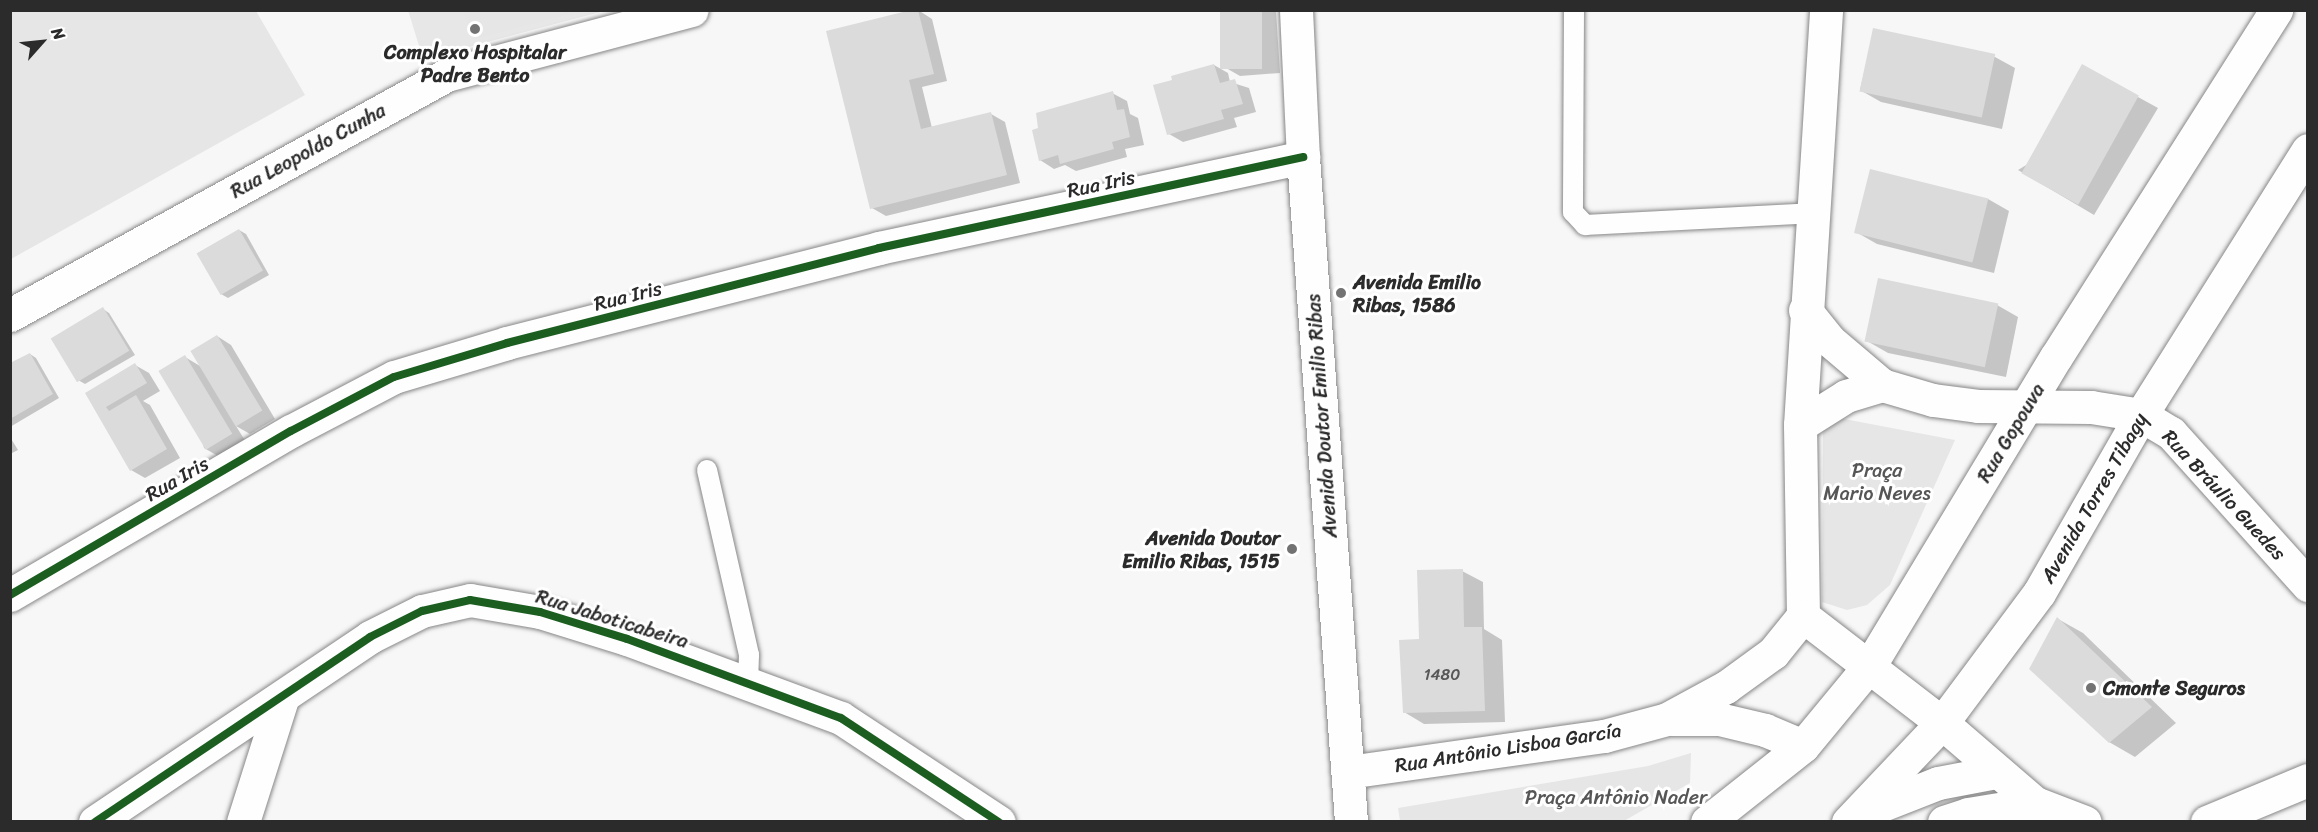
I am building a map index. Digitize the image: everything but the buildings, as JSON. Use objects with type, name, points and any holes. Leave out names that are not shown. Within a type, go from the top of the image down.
[{"type":"street","name":"Rua Leopoldo Cunha","points":[[10,315],[446,75],[692,10]]},
{"type":"street","name":"Avenida Doutor Emilio Ribas","points":[[1296,10],[1303,157],[1351,822]]},
{"type":"street","points":[[1826,10],[1811,213],[1800,424],[1803,616],[1870,665],[1942,723],[1995,772],[2035,804],[2085,822]]},
{"type":"street","name":"Rua Gopouva","points":[[1707,822],[1803,746],[1870,665],[2027,406],[2276,10]]},
{"type":"street","name":"Avenida Torres Tibagy","points":[[1850,820],[1942,723],[2039,593],[2140,415],[2307,150]]},
{"type":"street","name":"Rua Iris","points":[[10,595],[291,431],[394,377],[507,343],[879,248],[1303,157]]},
{"type":"street","points":[[1805,310],[1829,340],[1882,385],[1933,400],[2027,406]]},
{"type":"street","points":[[1800,424],[1846,396],[1882,385]]},
{"type":"street","name":"Rua Bráulio Guedes","points":[[2027,406],[2091,407],[2140,415],[2171,433],[2307,585]]},
{"type":"street","name":"Rua Jaboticabeira","points":[[95,822],[370,638],[422,611],[470,600],[540,612],[748,681],[841,718],[999,822]]},
{"type":"street","name":"Rua Antônio Lisboa García","points":[[1348,772],[1604,736],[1667,718],[1726,687],[1773,653],[1803,616]]},
{"type":"street","points":[[243,822],[282,699]]},
{"type":"street","name":"Rua Antônio Lisboa García","points":[[1667,718],[1719,719],[1765,730],[1803,746]]},
{"type":"street","points":[[1850,820],[1896,796],[1938,783],[1995,772]]},
{"type":"street","points":[[2207,822],[2307,780]]},
{"type":"street","points":[[1944,822],[1968,814],[2035,804]]},
{"type":"lane","points":[[1574,10],[1573,212],[1585,225],[1811,213]]},
{"type":"lane","points":[[708,470],[749,655],[748,681]]},
{"type":"shaded area","name":"Complexo Hospitalar Padre Bento","points":[[408,10],[604,11],[423,59]]},
{"type":"green space","points":[[11,10],[256,11],[305,95],[11,259]]},
{"type":"green space","points":[[463,11],[582,11],[475,39]]},
{"type":"green space","name":"Praça Mario Neves","points":[[1823,415],[1955,440],[1890,585],[1867,605],[1847,610],[1822,602]]},
{"type":"green space","name":"Praça Antônio Nader","points":[[1691,753],[1690,783],[1624,821],[1400,821],[1398,808],[1648,766]]},
{"type":"cycle path","points":[[10,595],[291,431],[394,377],[507,343],[879,248],[1303,157]]},
{"type":"cycle path","points":[[95,822],[370,637],[422,611],[470,600],[540,612],[627,639],[841,718],[999,822]]},
{"type":"place","name":"Complexo Hospitalar Padre Bento","points":[[475,29]]},
{"type":"place","name":"Avenida Emilio Ribas, 1586","points":[[1341,293]]},
{"type":"place","name":"Avenida Doutor Emilio Ribas, 1515","points":[[1292,549]]},
{"type":"place","name":"Cmonte Seguros","points":[[2091,688]]}]
